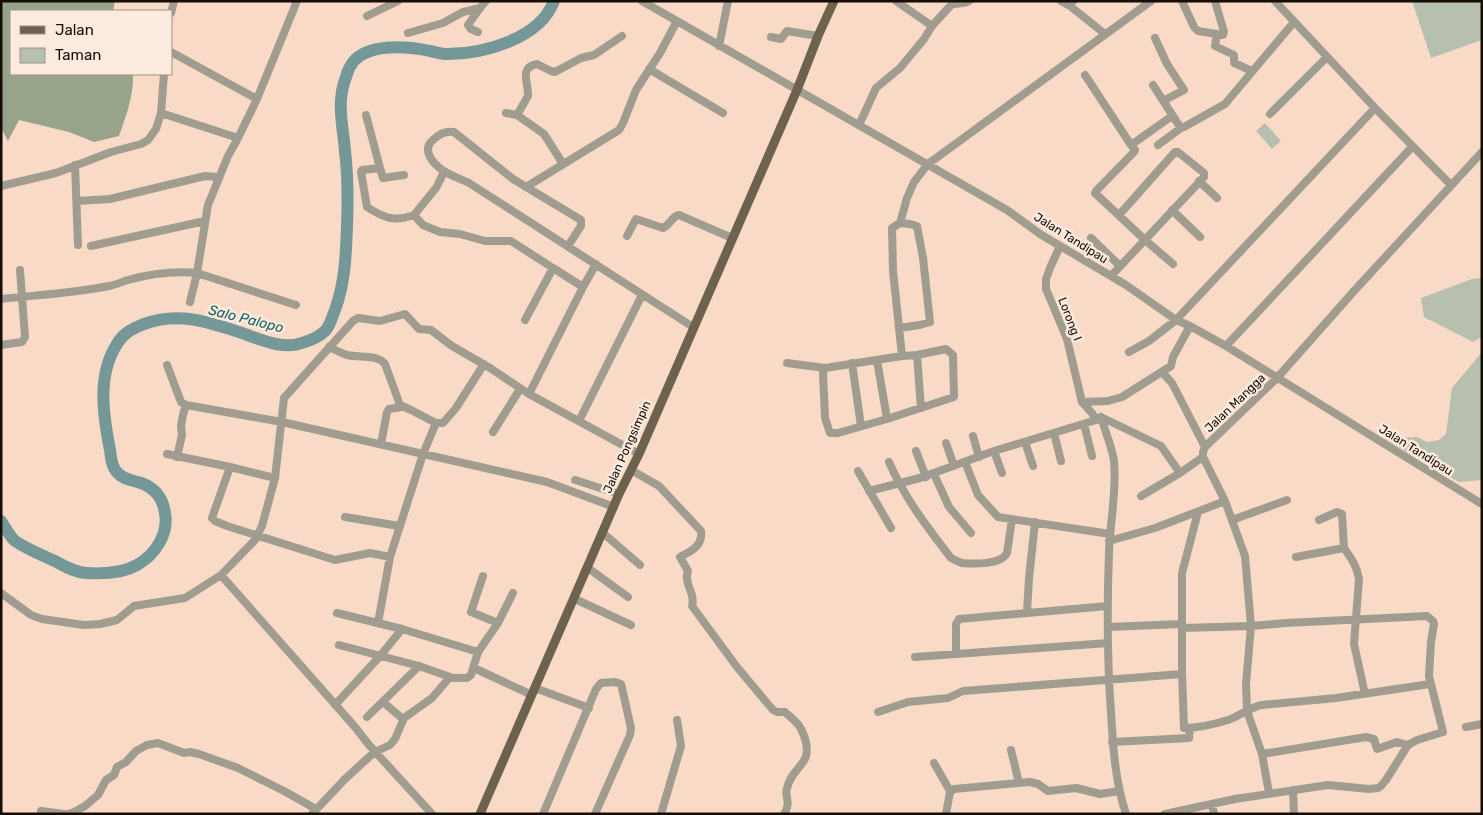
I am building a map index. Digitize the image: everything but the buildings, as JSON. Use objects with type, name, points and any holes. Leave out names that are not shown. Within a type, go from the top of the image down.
[{"type":"main road","name":"Jalan Pongsimpin","points":[[480,814],[619,494],[639,454],[834,1]]},
{"type":"street","points":[[190,302],[197,273],[208,205],[218,177],[257,99],[297,1]]},
{"type":"street","points":[[367,16],[398,1]]},
{"type":"street","points":[[478,32],[471,29],[468,25],[486,1]]},
{"type":"street","name":"Jalan Tandipau","points":[[642,1],[1007,210],[1040,234],[1111,276],[1176,320],[1226,346],[1482,504]]},
{"type":"street","points":[[718,46],[728,1]]},
{"type":"street","points":[[896,1],[932,26]]},
{"type":"street","points":[[859,125],[876,88],[900,68],[950,5],[969,1]]},
{"type":"street","points":[[1061,1],[1072,4],[1105,34]]},
{"type":"street","points":[[900,223],[914,182],[928,164],[1151,1]]},
{"type":"street","points":[[1182,1],[1196,30],[1223,35],[1215,1]]},
{"type":"street","points":[[1275,1],[1412,147],[1452,185]]},
{"type":"street","points":[[408,33],[443,23],[463,12],[480,8]]},
{"type":"street","points":[[526,187],[619,130],[636,90],[660,53],[677,21]]},
{"type":"street","points":[[1158,145],[1180,128],[1184,128],[1223,105],[1294,22]]},
{"type":"street","points":[[772,36],[781,39],[787,30],[818,36]]},
{"type":"street","points":[[1217,34],[1216,46],[1234,55],[1234,63],[1252,72]]},
{"type":"street","points":[[517,115],[529,94],[526,83],[528,68],[532,65],[540,64],[551,71],[560,70],[582,58],[594,55],[622,36]]},
{"type":"street","points":[[1155,38],[1167,64],[1184,90],[1163,101]]},
{"type":"street","points":[[172,53],[257,99]]},
{"type":"street","points":[[1270,114],[1327,57]]},
{"type":"street","points":[[649,69],[723,113]]},
{"type":"street","points":[[1,186],[56,173],[148,140],[156,129],[161,113],[164,75]]},
{"type":"street","points":[[1085,75],[1134,152],[1095,192],[1144,240],[1172,264]]},
{"type":"street","points":[[1153,84],[1180,128]]},
{"type":"street","points":[[1129,352],[1149,341],[1176,320],[1375,108]]},
{"type":"street","points":[[161,113],[238,138]]},
{"type":"street","points":[[506,113],[517,115],[544,134],[563,164]]},
{"type":"street","points":[[366,115],[383,178],[404,175]]},
{"type":"street","points":[[1130,145],[1172,116]]},
{"type":"street","points":[[568,246],[581,226],[581,220],[504,173],[453,132],[439,135],[430,142],[428,147],[429,155],[444,172],[469,183],[693,327]]},
{"type":"street","points":[[1226,346],[1412,147]]},
{"type":"street","points":[[1111,276],[1204,177],[1203,173],[1178,152],[1175,152],[1119,215]]},
{"type":"street","name":"Jalan Mangga","points":[[1203,457],[1205,447],[1277,378],[1482,152]]},
{"type":"street","points":[[75,165],[78,245]]},
{"type":"street","points":[[380,168],[362,170],[361,172],[367,207],[387,218],[406,218],[414,214],[434,191],[444,172]]},
{"type":"street","points":[[77,201],[110,199],[205,176],[218,177]]},
{"type":"street","points":[[1199,181],[1217,198]]},
{"type":"street","points":[[1172,210],[1200,237]]},
{"type":"street","points":[[414,214],[423,225],[440,232],[460,234],[485,241],[511,241],[583,287]]},
{"type":"street","points":[[627,236],[636,218],[663,228],[679,214],[732,238]]},
{"type":"street","points":[[91,246],[205,221]]},
{"type":"street","points":[[899,328],[930,322],[923,258],[917,226],[900,223],[892,228],[893,271],[899,328],[902,356]]},
{"type":"street","points":[[1091,238],[1120,266]]},
{"type":"street","name":"Lorong I","points":[[1060,246],[1046,280],[1046,288],[1067,339],[1082,402]]},
{"type":"street","points":[[529,394],[596,264]]},
{"type":"street","points":[[525,320],[553,268]]},
{"type":"street","points":[[1,345],[25,340],[20,270]]},
{"type":"street","points":[[1,299],[108,287],[130,280],[178,272],[197,273],[296,305]]},
{"type":"street","points":[[579,420],[642,295]]},
{"type":"street","points":[[1,593],[31,615],[42,619],[84,625],[100,624],[117,620],[134,606],[181,599],[189,596],[221,575],[258,536],[262,526],[275,478],[282,422],[282,404],[286,394],[329,347],[359,318],[377,321],[405,314],[419,329],[431,330],[452,346],[484,364],[520,389],[639,454]]},
{"type":"street","points":[[1082,402],[1115,400],[1172,366],[1173,357],[1190,326]]},
{"type":"street","points":[[329,347],[348,355],[384,362],[399,404],[402,407]]},
{"type":"street","points":[[787,363],[825,368],[946,349],[953,355],[954,397],[887,419],[838,433],[830,433],[825,418],[823,374],[825,368]]},
{"type":"street","points":[[917,355],[921,408]]},
{"type":"street","points":[[877,360],[887,419]]},
{"type":"street","points":[[381,444],[389,409],[402,407],[436,423],[443,423],[453,412],[484,364]]},
{"type":"street","points":[[852,364],[861,426]]},
{"type":"street","points":[[167,365],[181,402],[186,406],[282,422],[553,484],[614,507]]},
{"type":"street","points":[[1162,372],[1172,383],[1205,447]]},
{"type":"street","points":[[493,432],[520,389]]},
{"type":"street","points":[[1082,402],[1098,419],[1161,446],[1180,473]]},
{"type":"street","points":[[178,456],[182,435],[181,426],[186,406]]},
{"type":"street","points":[[869,491],[926,477],[994,451],[1098,419]]},
{"type":"street","points":[[1098,419],[1114,464],[1114,500],[1109,537],[1109,680],[1112,742],[1119,791],[1126,814]]},
{"type":"street","points":[[378,624],[390,557],[423,454],[436,423]]},
{"type":"street","points":[[1084,424],[1092,456]]},
{"type":"street","points":[[1054,433],[1061,461]]},
{"type":"street","points":[[973,436],[980,456]]},
{"type":"street","points":[[1025,442],[1032,466]]},
{"type":"street","points":[[946,443],[954,466]]},
{"type":"street","points":[[916,451],[926,477]]},
{"type":"street","points":[[994,451],[1002,473]]},
{"type":"street","points":[[167,454],[275,478]]},
{"type":"street","points":[[1141,496],[1203,457],[1225,500],[1245,556],[1251,626],[1246,684],[1247,711],[1262,754],[1270,793]]},
{"type":"street","points":[[889,462],[898,483],[951,558],[960,562],[994,562],[1004,557],[1012,519]]},
{"type":"street","points":[[965,462],[978,495],[997,516],[1109,537],[1150,530],[1225,500]]},
{"type":"street","points":[[230,467],[212,518],[215,521],[335,560],[371,553],[390,557]]},
{"type":"street","points":[[631,470],[659,486],[701,531],[702,538],[700,543],[680,558],[688,571],[686,577],[694,600],[692,606],[753,687],[773,710],[785,712],[801,728],[806,744],[806,754],[804,761],[792,774],[787,788],[788,805],[784,814]]},
{"type":"street","points":[[858,471],[890,528]]},
{"type":"street","points":[[934,474],[949,507],[971,533]]},
{"type":"street","points":[[575,480],[619,494]]},
{"type":"street","points":[[1232,520],[1287,500]]},
{"type":"street","points":[[1198,512],[1181,576],[1184,728],[1228,720],[1262,705],[1365,694],[1430,684]]},
{"type":"street","points":[[1319,520],[1337,512],[1342,514],[1344,548],[1358,570],[1355,646],[1365,694]]},
{"type":"street","points":[[345,517],[399,526]]},
{"type":"street","points":[[1027,612],[1035,522]]},
{"type":"street","points":[[603,533],[640,565]]},
{"type":"street","points":[[1296,557],[1344,548]]},
{"type":"street","points":[[588,568],[628,597]]},
{"type":"street","points":[[221,575],[432,814]]},
{"type":"street","points":[[483,576],[471,612],[498,623]]},
{"type":"street","points":[[339,645],[381,655],[450,677],[467,678],[471,675],[474,668],[478,652],[498,623],[513,592]]},
{"type":"street","points":[[575,599],[631,625]]},
{"type":"street","points":[[956,654],[956,624],[959,619],[1108,606]]},
{"type":"street","points":[[336,613],[402,629],[478,652]]},
{"type":"street","points":[[1108,627],[1251,626],[1426,616],[1433,621],[1434,626],[1430,642],[1430,684],[1443,732],[1417,740],[1408,745],[1380,787],[1328,786],[1293,790],[1165,814]]},
{"type":"street","points":[[335,705],[402,629]]},
{"type":"street","points":[[914,657],[1108,642]]},
{"type":"street","points":[[367,717],[419,666]]},
{"type":"street","points":[[474,668],[534,691],[589,708]]},
{"type":"street","points":[[878,712],[908,702],[948,698],[963,691],[1182,674]]},
{"type":"street","points":[[42,812],[64,814],[74,812],[98,795],[106,780],[114,775],[117,767],[126,762],[136,751],[147,745],[158,743],[238,768],[284,790],[314,811],[344,780],[376,752],[390,745],[403,719],[432,698],[450,677]]},
{"type":"street","points":[[543,814],[599,684],[605,682],[618,683],[622,688],[631,725],[630,735],[595,814]]},
{"type":"street","points":[[383,702],[403,719]]},
{"type":"street","points":[[661,814],[681,746],[677,720]]},
{"type":"street","points":[[1466,727],[1482,724]]},
{"type":"street","points":[[1112,742],[1189,738],[1190,728]]},
{"type":"street","points":[[1262,754],[1366,737],[1374,739],[1377,748],[1397,742],[1408,745]]},
{"type":"street","points":[[1011,750],[1019,783]]},
{"type":"street","points":[[934,763],[950,791],[946,814]]},
{"type":"street","points":[[950,791],[1035,783],[1048,791],[1076,788],[1100,794],[1119,791]]},
{"type":"street","points":[[1293,790],[1294,814]]},
{"type":"street","points":[[1212,804],[1214,814]]},
{"type":"green space","points":[[1,1],[115,1],[113,10],[10,10],[10,75],[133,75],[131,98],[119,136],[94,142],[69,132],[19,120],[8,141],[1,128]]},
{"type":"green space","points":[[1412,1],[1482,1],[1482,40],[1431,58]]},
{"type":"green space","points":[[1265,123],[1281,141],[1272,149],[1256,131]]},
{"type":"green space","points":[[1482,278],[1482,337],[1473,342],[1424,317],[1421,298],[1472,279]]},
{"type":"green space","points":[[1482,352],[1482,480],[1459,482],[1385,439],[1417,437],[1427,442],[1439,440],[1446,434],[1452,388]]},
{"type":"waterway","name":"Salo Palopo","points":[[1,521],[10,536],[18,543],[79,572],[119,571],[131,568],[150,556],[163,536],[165,529],[166,521],[162,503],[158,495],[150,488],[125,478],[116,471],[111,461],[105,423],[103,396],[106,369],[119,340],[128,332],[144,324],[156,320],[180,318],[203,321],[280,345],[296,344],[310,340],[323,333],[328,327],[335,310],[341,290],[344,269],[348,188],[341,96],[353,62],[360,56],[379,49],[400,47],[447,54],[477,51],[493,47],[509,42],[536,25],[547,14],[554,1]]}]
